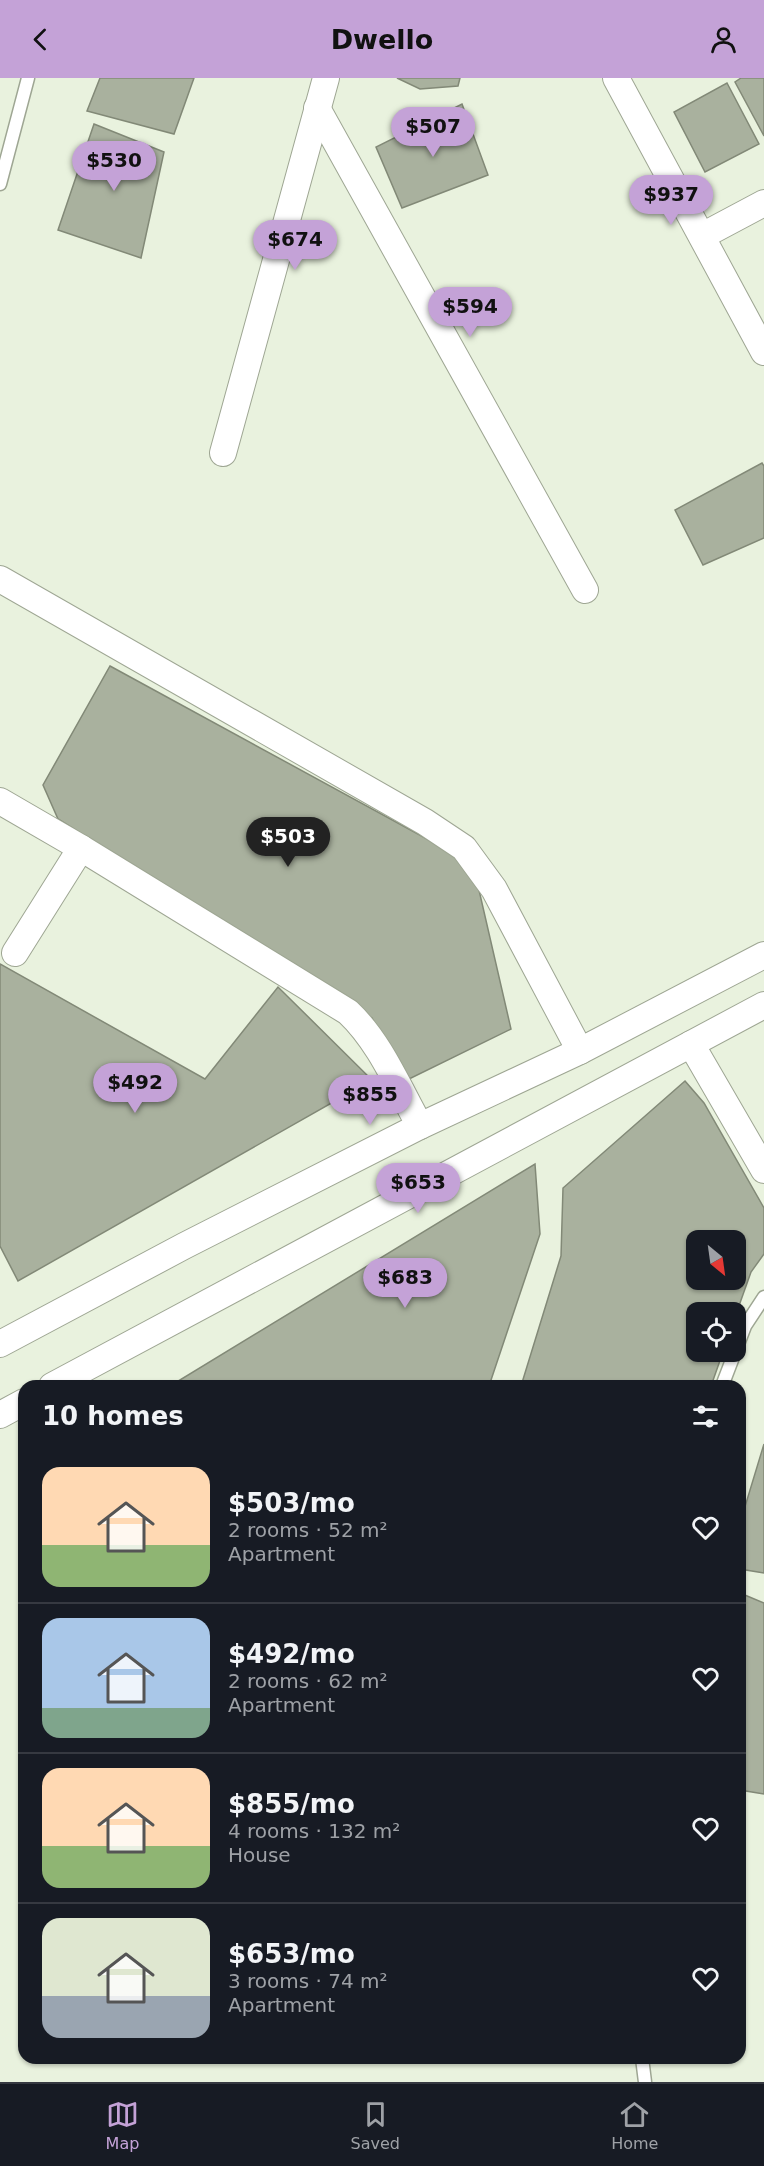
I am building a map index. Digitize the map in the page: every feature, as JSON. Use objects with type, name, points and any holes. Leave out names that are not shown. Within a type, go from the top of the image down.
[{"type":"street","points":[[223,453],[326,78]]},
{"type":"street","points":[[616,78],[764,352]]},
{"type":"street","points":[[317,108],[585,590]]},
{"type":"street","points":[[702,236],[764,203]]},
{"type":"street","points":[[0,579],[425,822],[464,848],[494,888],[579,1051]]},
{"type":"street","points":[[0,801],[81,848],[348,1012],[367,1032],[420,1126]]},
{"type":"street","points":[[15,953],[81,848]]},
{"type":"street","points":[[0,1344],[184,1246],[420,1126],[579,1051],[764,955]]},
{"type":"street","points":[[63,1380],[764,1005]]},
{"type":"street","points":[[691,1044],[764,1170]]},
{"type":"street","points":[[0,1415],[18,1405]]},
{"type":"lane","points":[[0,184],[28,78]]},
{"type":"lane","points":[[724,1380],[745,1326],[764,1297]]},
{"type":"lane","points":[[643,2064],[645,2082]]},
{"type":"building","points":[[100,78],[194,78],[174,134],[87,111]]},
{"type":"building","points":[[397,78],[460,78],[458,86],[420,89]]},
{"type":"building","points":[[741,78],[764,78],[764,136],[735,82]]},
{"type":"building","points":[[727,83],[759,144],[705,172],[674,112]]},
{"type":"building","points":[[462,104],[488,175],[402,208],[376,147]]},
{"type":"building","points":[[94,124],[164,152],[141,258],[58,230]]},
{"type":"building","points":[[762,463],[764,466],[764,538],[703,565],[675,510]]},
{"type":"building","points":[[110,666],[473,864],[511,1029],[405,1081],[372,1018],[58,819],[43,785]]},
{"type":"building","points":[[0,964],[205,1079],[278,987],[372,1080],[18,1281],[0,1246]]},
{"type":"building","points":[[685,1081],[704,1103],[764,1208],[764,1254],[751,1272],[746,1286],[746,1230],[686,1230],[686,1290],[745,1290],[740,1302],[686,1302],[686,1362],[719,1362],[713,1380],[523,1380],[561,1256],[563,1188]]},
{"type":"building","points":[[535,1164],[540,1234],[491,1380],[180,1380]]},
{"type":"building","points":[[764,1444],[764,1573],[746,1570],[746,1503]]},
{"type":"building","points":[[746,1596],[764,1603],[764,1794],[746,1791]]}]
